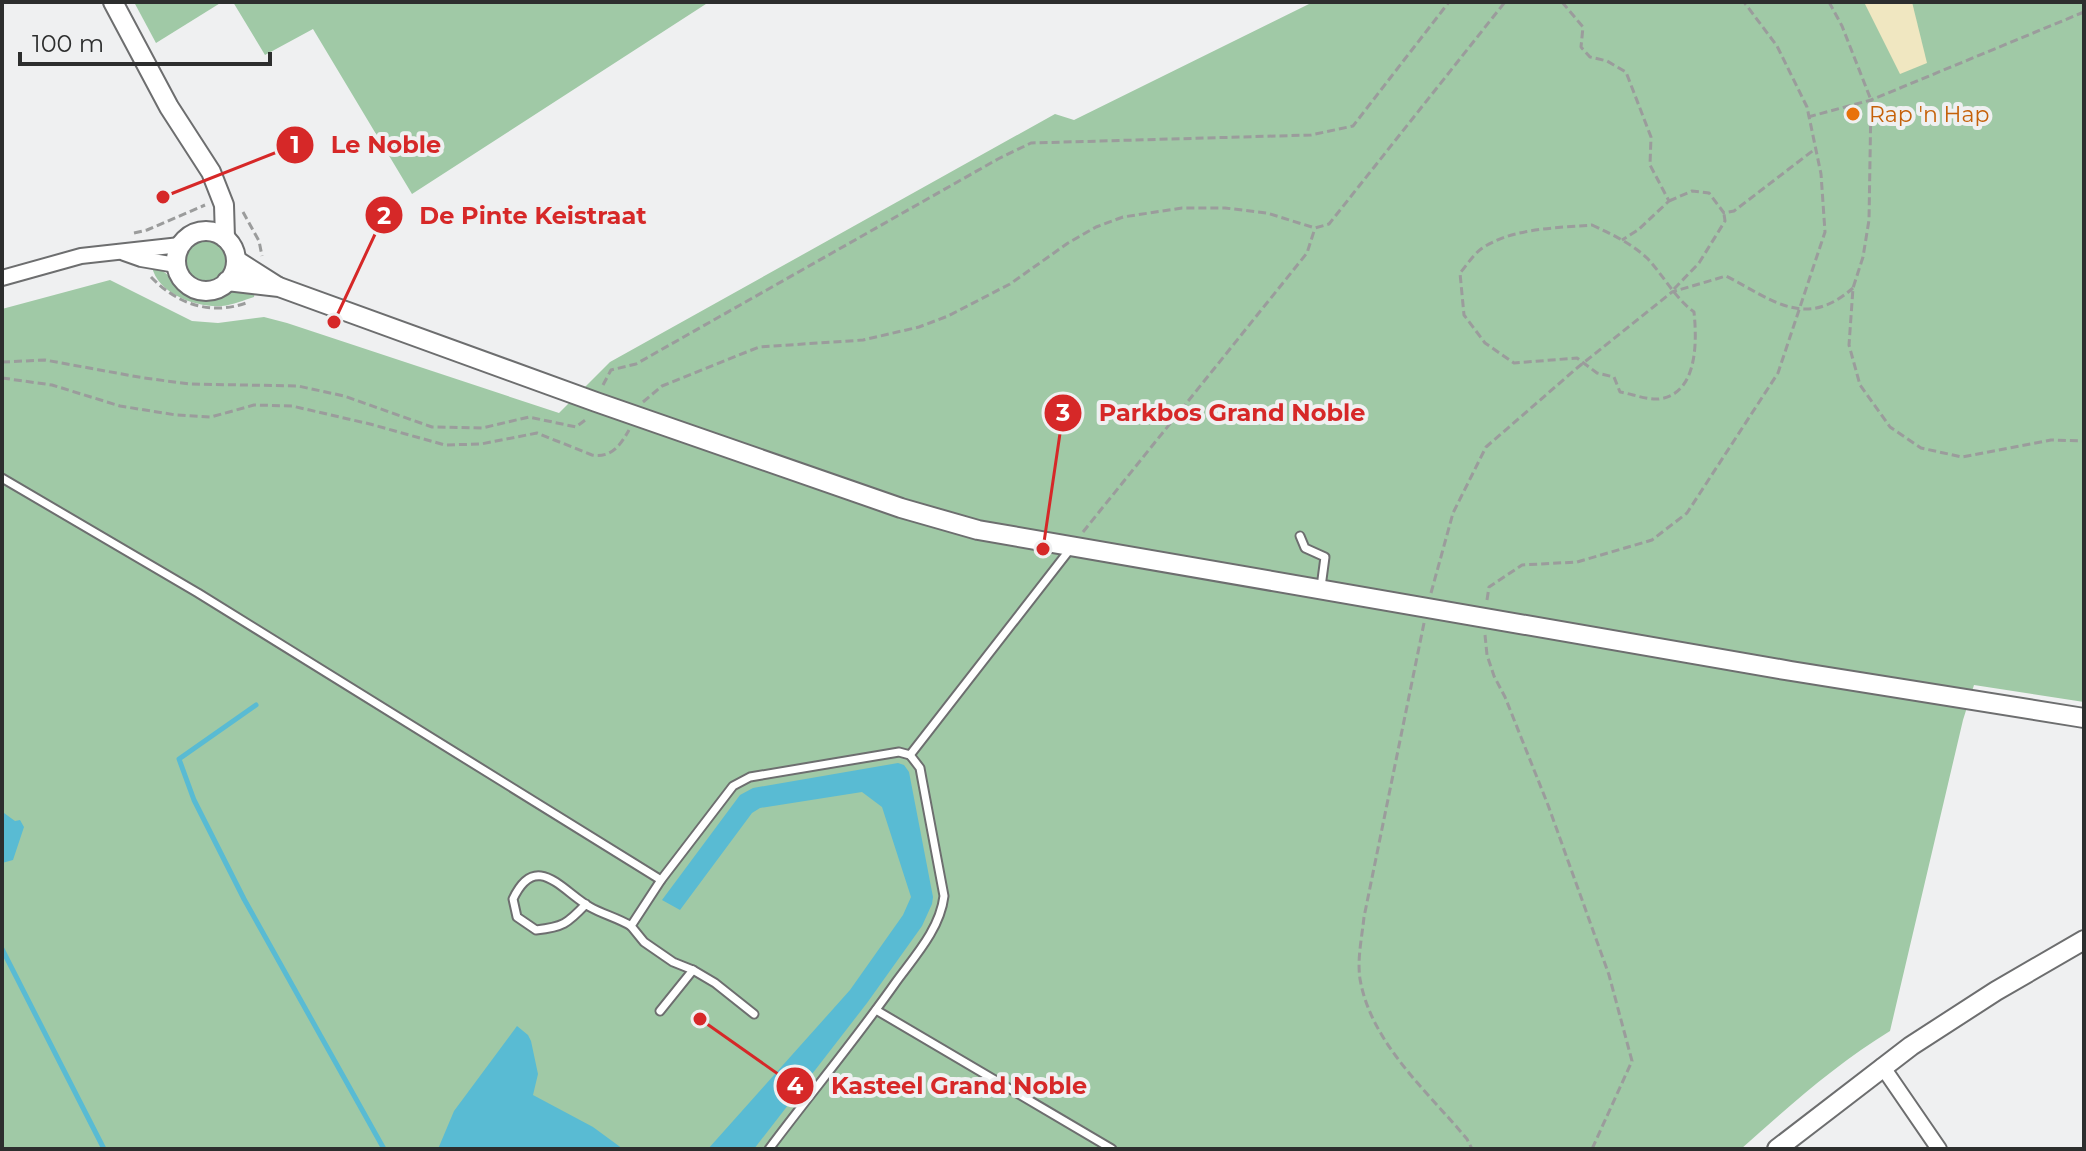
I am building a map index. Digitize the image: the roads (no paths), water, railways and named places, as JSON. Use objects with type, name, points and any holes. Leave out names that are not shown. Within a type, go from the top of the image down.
[{"type":"street","points":[[113,2],[169,107],[199,150],[216,197],[224,205],[225,238]]},
{"type":"street","points":[[206,231],[216,197]]},
{"type":"street","points":[[2,278],[81,256],[148,254],[180,245],[191,235],[206,231],[225,238],[231,244],[236,260],[232,275],[213,290],[197,289],[183,280],[176,265],[180,245]]},
{"type":"street","points":[[148,254],[176,265]]},
{"type":"street","points":[[236,260],[261,280],[279,287],[596,402],[901,508],[978,530],[2084,718]]},
{"type":"street","points":[[227,281],[261,280]]},
{"type":"street","points":[[1777,1149],[1882,1066],[1996,991],[2084,940]]},
{"type":"street","points":[[1882,1066],[1939,1149]]},
{"type":"lane","points":[[2,478],[198,593],[661,880]]},
{"type":"lane","points":[[1300,536],[1305,548],[1325,557],[1320,589]]},
{"type":"lane","points":[[910,755],[1072,546]]},
{"type":"lane","points":[[631,926],[727,791],[750,777],[899,752],[910,755],[920,768],[944,896],[943,907],[932,931],[876,1010],[769,1149]]},
{"type":"lane","points":[[586,904],[561,927],[536,930],[517,917],[513,907],[517,891],[524,881],[535,875],[551,878],[586,904],[631,926],[644,942],[673,962],[715,983],[754,1014]]},
{"type":"lane","points":[[660,1011],[693,970]]},
{"type":"lane","points":[[876,1010],[1112,1149]]},
{"type":"water","points":[[898,763],[909,772],[933,897],[922,926],[867,1003],[754,1149],[708,1149],[850,990],[903,915],[911,897],[882,807],[862,792],[760,808],[752,813],[680,910],[662,900],[740,795],[753,788]]},
{"type":"water","points":[[2,814],[15,821],[20,820],[24,827],[13,860],[2,863]]},
{"type":"water","points":[[517,1026],[531,1041],[538,1074],[533,1095],[593,1127],[623,1149],[438,1149],[454,1111]]},
{"type":"waterway","points":[[256,705],[179,759],[194,800],[244,899],[384,1149]]},
{"type":"waterway","points":[[2,949],[104,1149]]},
{"type":"place","name":"Rap 'n Hap","points":[[1853,114]]},
{"type":"place","name":"Le Noble","points":[[163,197]]},
{"type":"place","name":"De Pinte Keistraat","points":[[334,322]]},
{"type":"place","name":"Parkbos Grand Noble","points":[[1043,549]]},
{"type":"place","name":"Kasteel Grand Noble","points":[[700,1019]]}]
